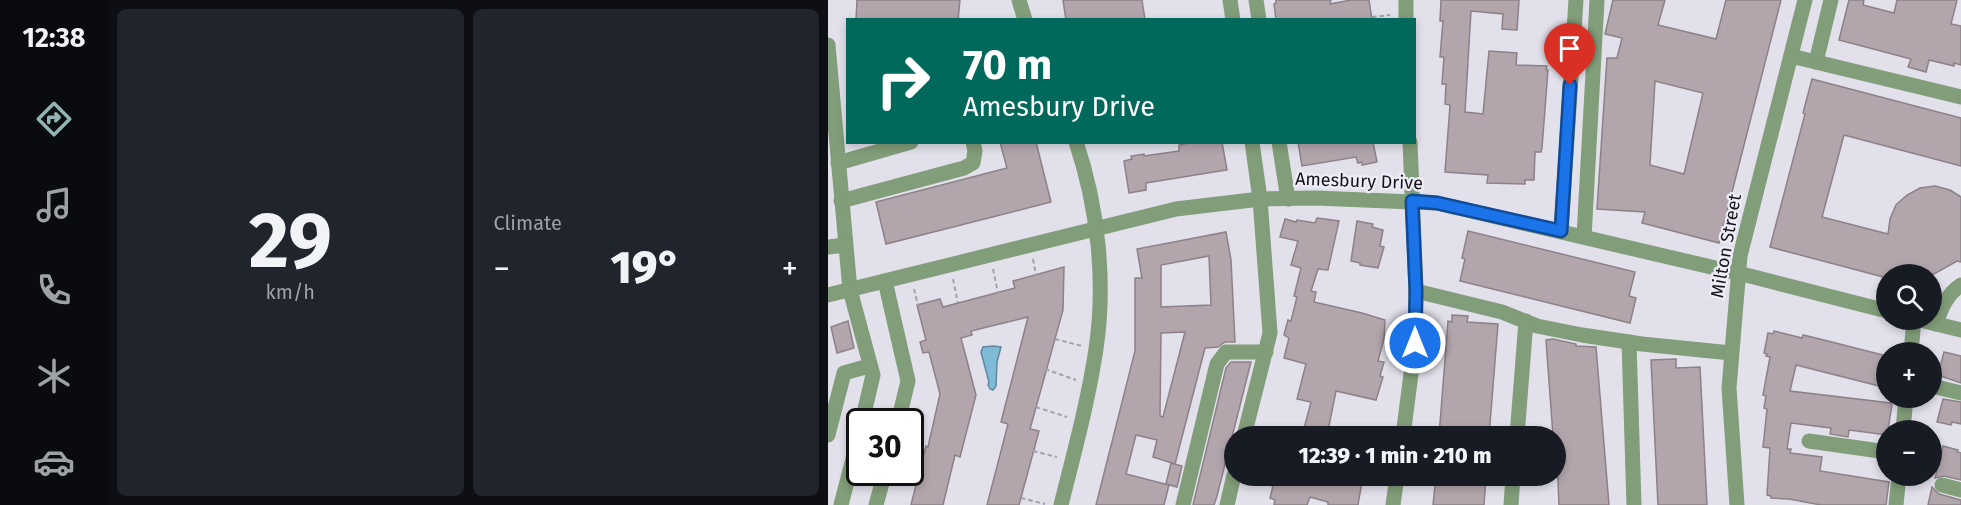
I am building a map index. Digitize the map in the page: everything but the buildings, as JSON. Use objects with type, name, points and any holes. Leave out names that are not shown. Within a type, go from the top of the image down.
[{"type":"street","points":[[1019,0],[1024,18]]},
{"type":"street","points":[[1230,0],[1233,18]]},
{"type":"street","points":[[1256,0],[1259,18]]},
{"type":"street","points":[[1561,231],[1576,0]]},
{"type":"street","points":[[1584,237],[1597,0]]},
{"type":"street","name":"Milton Street","points":[[1737,505],[1730,408],[1731,353],[1738,273],[1744,238],[1804,0]]},
{"type":"street","points":[[1816,62],[1831,0]]},
{"type":"street","points":[[828,45],[830,96],[850,290],[873,375],[865,408]]},
{"type":"street","points":[[1791,56],[1961,97]]},
{"type":"street","points":[[838,163],[904,144]]},
{"type":"street","points":[[841,201],[964,168],[973,163],[973,144]]},
{"type":"street","points":[[1053,504],[1086,402],[1096,348],[1101,297],[1096,228],[1090,192],[1077,144]]},
{"type":"street","points":[[1247,426],[1270,333],[1260,199],[1252,144]]},
{"type":"street","points":[[1279,144],[1288,199]]},
{"type":"street","points":[[1404,426],[1415,343],[1416,291],[1410,144]]},
{"type":"street","name":"Amesbury Drive","points":[[828,295],[1176,209],[1260,199],[1372,199],[1437,203],[1738,273],[1876,308]]},
{"type":"street","points":[[828,247],[845,245]]},
{"type":"street","points":[[885,281],[909,381],[902,408]]},
{"type":"street","points":[[1942,307],[1951,291],[1961,285]]},
{"type":"street","points":[[1416,291],[1502,312],[1548,328],[1629,342],[1731,353]]},
{"type":"street","points":[[1517,426],[1526,321]]},
{"type":"street","points":[[1942,325],[1961,330]]},
{"type":"street","points":[[1629,342],[1634,505]]},
{"type":"street","points":[[1183,505],[1217,364],[1226,351],[1266,352]]},
{"type":"street","points":[[828,435],[844,373],[869,366]]},
{"type":"street","points":[[1942,388],[1961,393]]},
{"type":"street","points":[[1809,441],[1876,450]]},
{"type":"street","points":[[1942,485],[1961,490]]},
{"type":"street","points":[[841,505],[846,486]]},
{"type":"street","points":[[876,505],[881,486]]},
{"type":"street","points":[[1227,505],[1231,486]]},
{"type":"street","points":[[1393,505],[1396,486]]},
{"type":"street","points":[[1511,505],[1512,486]]},
{"type":"street","points":[[1896,505],[1898,486]]},
{"type":"path","points":[[1371,17],[1404,11]]},
{"type":"path","points":[[1032,256],[1036,275]]},
{"type":"path","points":[[993,266],[998,292]]},
{"type":"path","points":[[952,276],[958,303]]},
{"type":"path","points":[[913,286],[918,305]]},
{"type":"path","points":[[1055,339],[1082,346]]},
{"type":"path","points":[[1046,369],[1076,380]]},
{"type":"path","points":[[1035,407],[1067,417]]},
{"type":"path","points":[[1033,451],[1057,457]]},
{"type":"path","points":[[1021,498],[1053,504]]},
{"type":"water","points":[[983,347],[1001,347],[997,362],[996,386],[993,390],[988,385],[981,352]]},
{"type":"route","points":[[1415,343],[1416,291],[1412,201],[1437,203],[1492,214],[1561,231],[1570,85]]}]
